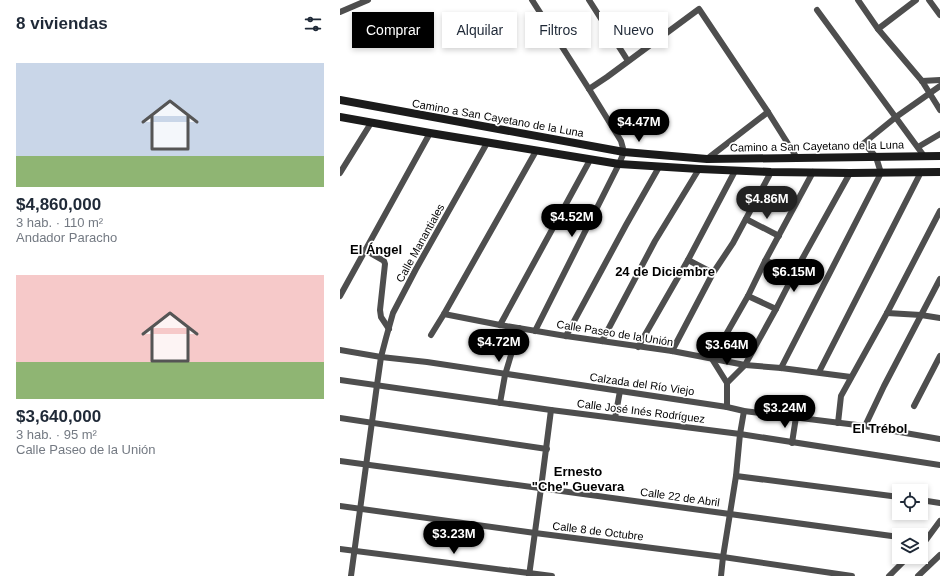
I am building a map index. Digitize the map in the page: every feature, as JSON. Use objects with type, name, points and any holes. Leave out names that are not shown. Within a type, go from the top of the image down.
[{"type":"street","points":[[340,12],[368,0]]},
{"type":"street","points":[[532,0],[621,141],[624,152],[535,331]]},
{"type":"street","points":[[589,0],[628,61]]},
{"type":"street","points":[[858,0],[878,29],[922,80],[929,94],[940,110]]},
{"type":"street","points":[[878,29],[916,0]]},
{"type":"street","points":[[929,0],[940,15]]},
{"type":"street","points":[[668,32],[699,9],[797,158]]},
{"type":"street","points":[[817,10],[924,156]]},
{"type":"street","points":[[589,89],[646,48]]},
{"type":"street","points":[[922,80],[940,80]]},
{"type":"street","points":[[781,368],[881,173],[876,157],[864,143],[896,117],[940,86]]},
{"type":"street","name":"Camino a San Cayetano de la Luna","points":[[340,100],[624,152],[707,158],[940,156]]},
{"type":"street","points":[[707,158],[768,112]]},
{"type":"street","name":"Camino a San Cayetano de la Luna","points":[[340,117],[487,143],[619,164],[771,172],[940,172]]},
{"type":"street","points":[[340,173],[371,122]]},
{"type":"street","points":[[340,296],[430,133]]},
{"type":"street","points":[[918,148],[940,134]]},
{"type":"street","name":"Calle Manantiales","points":[[351,576],[381,357],[393,313],[487,143]]},
{"type":"street","points":[[431,335],[536,151]]},
{"type":"street","points":[[500,325],[590,160]]},
{"type":"street","points":[[566,336],[659,167]]},
{"type":"street","points":[[602,341],[655,241],[699,169]]},
{"type":"street","points":[[638,347],[688,260],[735,171]]},
{"type":"street","points":[[672,352],[713,273],[733,243],[771,172]]},
{"type":"street","points":[[727,407],[727,383],[712,359],[748,296],[813,172]]},
{"type":"street","points":[[818,372],[921,172]]},
{"type":"street","points":[[727,383],[745,365],[850,173]]},
{"type":"street","points":[[838,423],[840,396],[887,313],[940,211]]},
{"type":"street","points":[[746,219],[779,236]]},
{"type":"street","points":[[365,250],[384,261],[385,264],[380,310],[381,317],[388,329]]},
{"type":"street","points":[[688,260],[713,273]]},
{"type":"street","points":[[765,261],[796,270]]},
{"type":"street","points":[[865,426],[940,279]]},
{"type":"street","points":[[748,296],[776,309]]},
{"type":"street","points":[[887,313],[921,315],[940,318]]},
{"type":"street","name":"Calle Paseo de la Unión","points":[[444,314],[535,331],[745,365],[818,372],[851,377]]},
{"type":"street","points":[[500,403],[505,375],[519,328]]},
{"type":"street","name":"Calzada del Río Viejo","points":[[340,350],[727,407],[744,411],[865,426],[940,439]]},
{"type":"street","points":[[914,406],[940,356]]},
{"type":"street","name":"Calle José Inés Rodríguez","points":[[340,380],[551,410],[740,434],[940,465]]},
{"type":"street","points":[[615,418],[620,392]]},
{"type":"street","points":[[529,575],[551,410]]},
{"type":"street","points":[[721,576],[744,411]]},
{"type":"street","points":[[792,443],[796,417]]},
{"type":"street","points":[[340,418],[546,448]]},
{"type":"street","name":"Calle 22 de Abril","points":[[340,461],[892,536]]},
{"type":"street","points":[[736,476],[892,496]]},
{"type":"street","points":[[928,501],[940,503]]},
{"type":"street","name":"Calle 8 de Octubre","points":[[340,506],[723,557],[852,576]]},
{"type":"street","points":[[928,536],[940,521]]},
{"type":"street","points":[[340,549],[529,575],[552,576]]},
{"type":"street","points":[[918,576],[940,555]]},
{"type":"street","points":[[889,576],[901,564]]},
{"type":"district","name":"El Ángel","points":[[376,249]]},
{"type":"district","name":"24 de Diciembre","points":[[665,271]]},
{"type":"district","name":"El Trébol","points":[[880,428]]},
{"type":"district","name":"Ernesto \"Che\" Guevara","points":[[578,478]]}]
